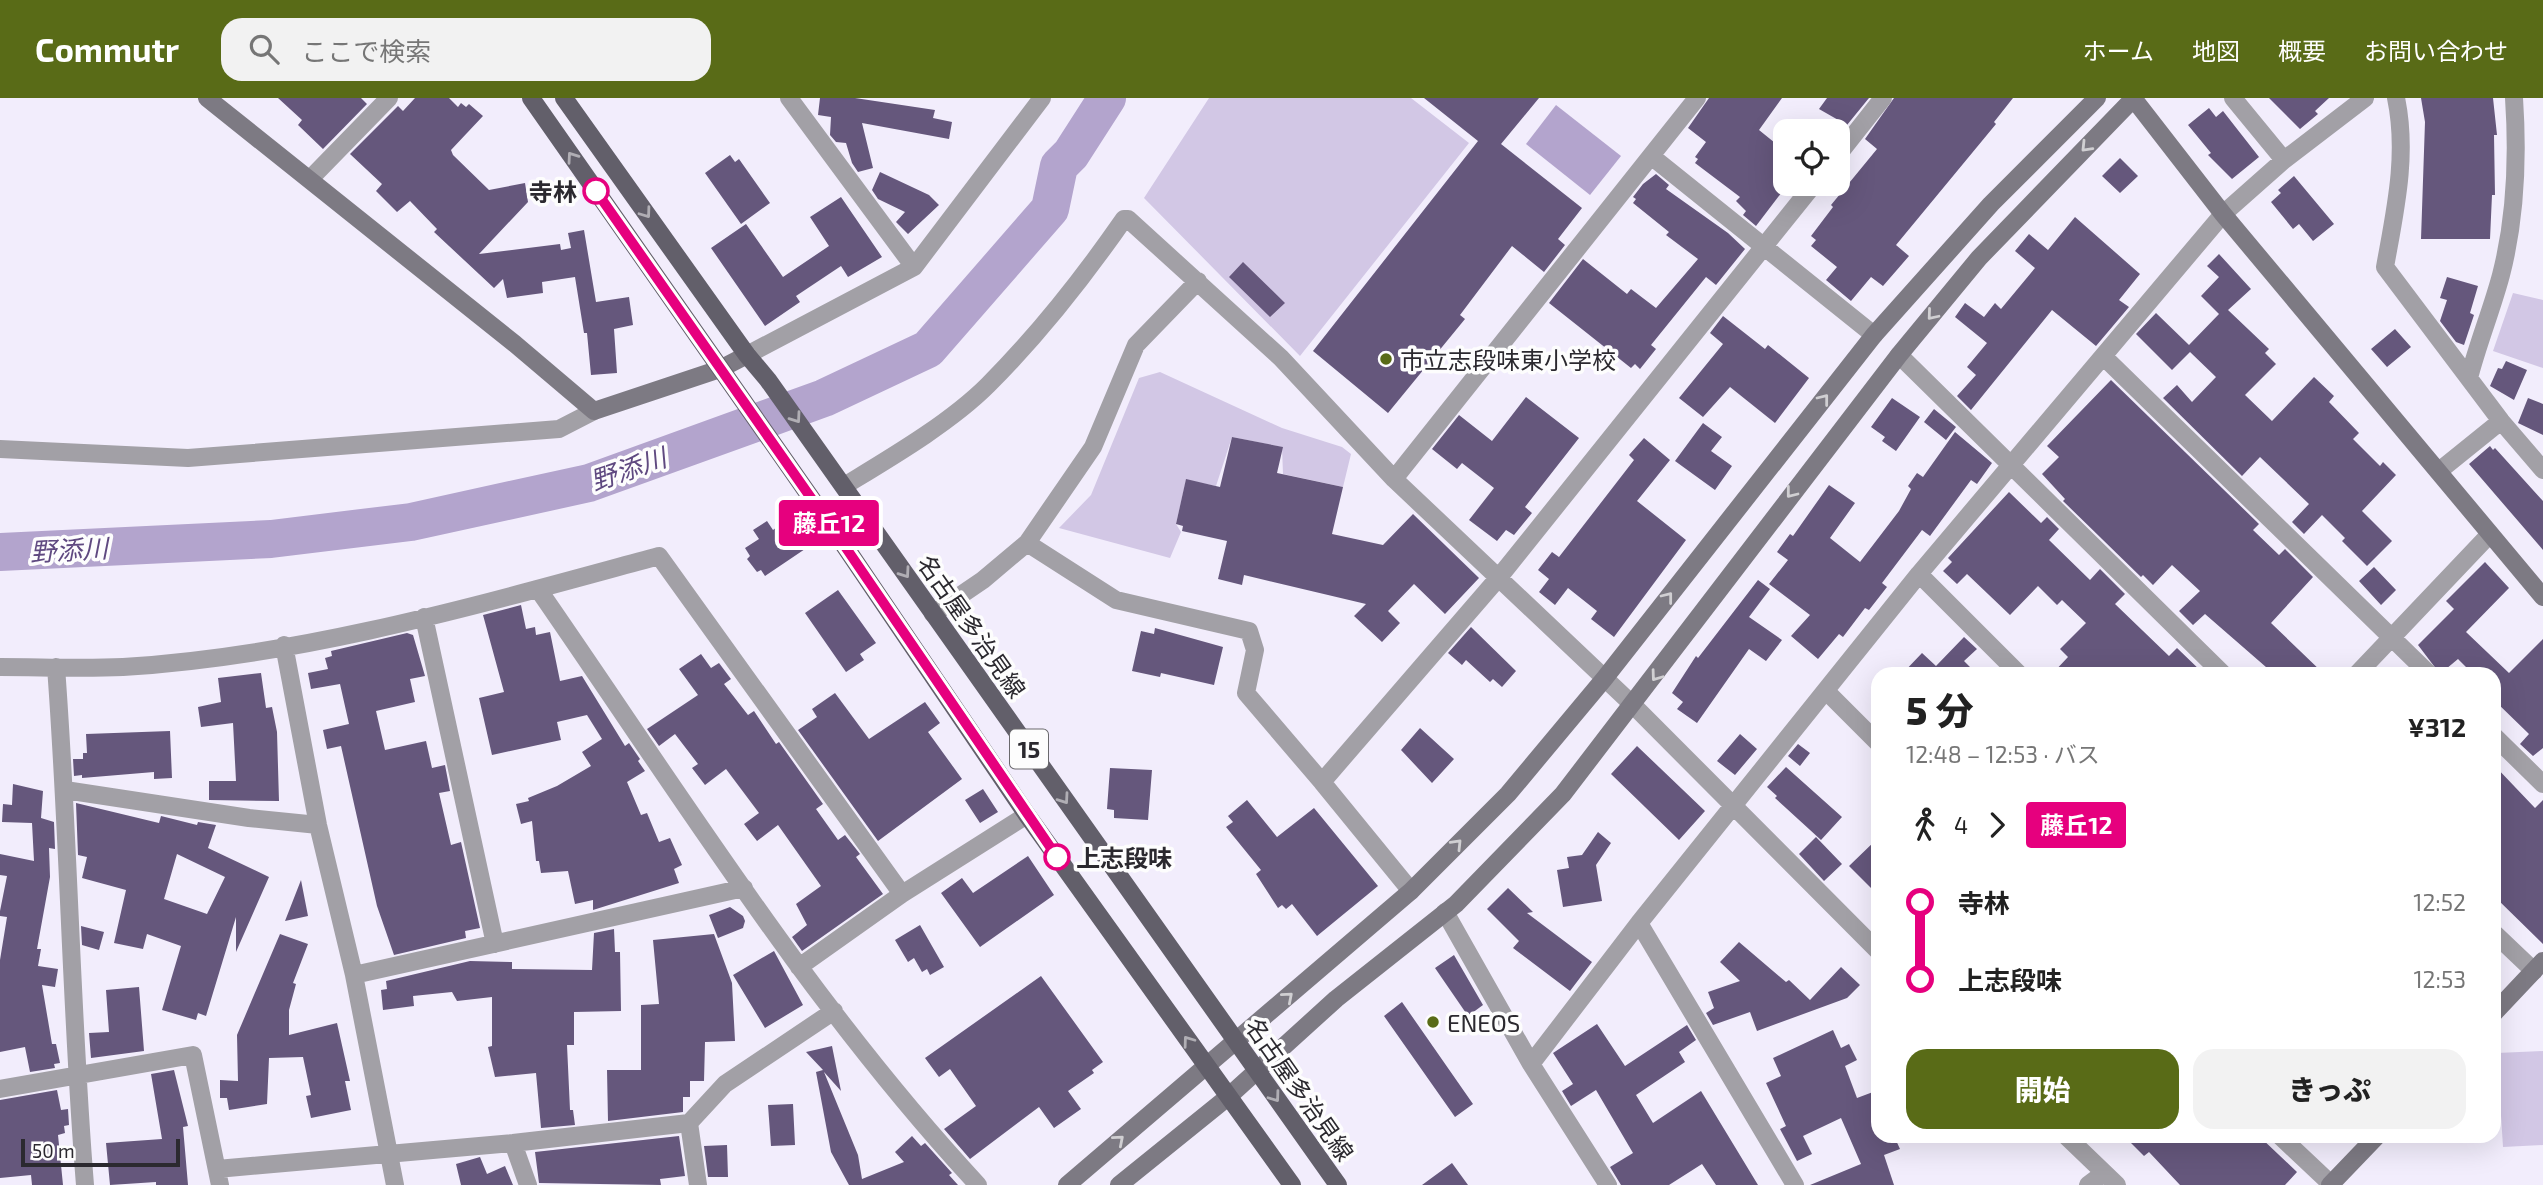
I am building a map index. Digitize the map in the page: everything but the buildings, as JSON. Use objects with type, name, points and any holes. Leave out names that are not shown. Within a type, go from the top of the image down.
[{"type":"main road","name":"15","points":[[531,98],[739,393],[1027,815],[1292,1185]]},
{"type":"main road","name":"名古屋多治見線","points":[[564,98],[844,486],[1338,1185]]},
{"type":"street","points":[[207,98],[594,411]]},
{"type":"street","points":[[310,179],[389,98]]},
{"type":"street","points":[[789,98],[914,267]]},
{"type":"street","points":[[0,449],[188,458],[559,429],[594,411],[720,369],[914,267],[1042,98]]},
{"type":"street","points":[[1394,479],[1697,98]]},
{"type":"street","points":[[1850,140],[1883,98]]},
{"type":"street","points":[[1067,1185],[1411,891],[1508,794],[1604,679],[1874,335],[1991,204],[2097,98]]},
{"type":"street","points":[[1119,1185],[1228,1097],[1336,999],[1445,912],[1563,794],[1634,706],[1737,564],[1899,355],[1979,258],[2134,98],[2223,214],[2543,597]]},
{"type":"street","points":[[2234,98],[2284,160]]},
{"type":"street","points":[[1531,1064],[1730,806],[1827,692],[1919,574],[2009,466],[2105,358],[2223,214],[2284,160],[2365,98]]},
{"type":"street","points":[[2396,98],[2399,115],[2400,181],[2385,267],[2501,421],[2543,470]]},
{"type":"street","points":[[2469,378],[2501,274],[2514,206],[2517,147],[2514,98]]},
{"type":"street","points":[[1651,156],[1766,245],[1874,335]]},
{"type":"street","points":[[1322,782],[1500,576],[1805,196]]},
{"type":"street","points":[[844,486],[901,452],[987,387],[1075,290],[1124,219],[1136,223],[1281,358],[1394,479],[1500,576],[1634,706],[1730,806],[1871,944]]},
{"type":"street","points":[[933,614],[984,580],[1027,543],[1093,447],[1136,345],[1198,281]]},
{"type":"street","points":[[1899,355],[2216,667]]},
{"type":"street","points":[[2105,358],[2422,667]]},
{"type":"street","points":[[2439,471],[2501,421]]},
{"type":"street","points":[[2364,667],[2490,534]]},
{"type":"street","points":[[1027,543],[1116,600],[1249,631],[1255,650],[1246,693],[1411,891]]},
{"type":"street","points":[[0,667],[123,667],[284,645],[424,617],[659,556],[902,894]]},
{"type":"street","points":[[1919,574],[2012,667]]},
{"type":"street","points":[[538,589],[799,967],[935,1139],[978,1185]]},
{"type":"street","points":[[424,617],[495,944]]},
{"type":"street","points":[[284,645],[318,824],[354,975],[395,1185]]},
{"type":"street","points":[[56,667],[65,790],[76,1076],[85,1185]]},
{"type":"street","points":[[1827,692],[1871,736]]},
{"type":"street","points":[[2501,743],[2543,784]]},
{"type":"street","points":[[65,790],[249,818],[318,824]]},
{"type":"street","points":[[799,967],[902,894],[1027,815]]},
{"type":"street","points":[[354,975],[744,888]]},
{"type":"street","points":[[1445,912],[1531,1064],[1608,1185]]},
{"type":"street","points":[[1639,923],[1795,1185]]},
{"type":"street","points":[[2501,938],[2538,966],[2501,1006]]},
{"type":"street","points":[[0,1089],[193,1055],[218,1177],[388,1153],[513,1143],[689,1123],[725,1084],[834,1011]]},
{"type":"street","points":[[689,1123],[698,1185]]},
{"type":"street","points":[[513,1143],[528,1185]]},
{"type":"street","points":[[2073,1143],[2111,1179]]},
{"type":"street","points":[[2287,1143],[2331,1185],[2370,1143]]},
{"type":"street","points":[[2088,1185],[2111,1179]]},
{"type":"shaded area","points":[[1209,98],[1411,98],[1469,143],[1300,356],[1144,198]]},
{"type":"shaded area","points":[[1556,105],[1621,156],[1590,195],[1526,144]]},
{"type":"shaded area","points":[[2513,293],[2543,300],[2543,368],[2493,351]]},
{"type":"shaded area","points":[[1160,372],[1282,428],[1342,447],[1351,454],[1343,487],[1283,474],[1282,447],[1232,437],[1216,486],[1186,480],[1176,524],[1181,532],[1170,558],[1059,528],[1091,495],[1139,378]]},
{"type":"shaded area","points":[[2543,1051],[2543,1145],[2503,1147],[2501,1053]]},
{"type":"waterway","name":"野添川","points":[[0,552],[271,539],[411,522],[589,483],[824,398],[928,349],[1050,209],[1059,166],[1071,154],[1107,98]]},
{"type":"bus line","name":"藤丘12","points":[[596,191],[739,393],[1057,857]]},
{"type":"place","name":"寺林","points":[[596,191]]},
{"type":"place","name":"市立志段味東小学校","points":[[1386,359]]},
{"type":"place","name":"上志段味","points":[[1057,857]]},
{"type":"place","name":"ENEOS","points":[[1433,1022]]}]
